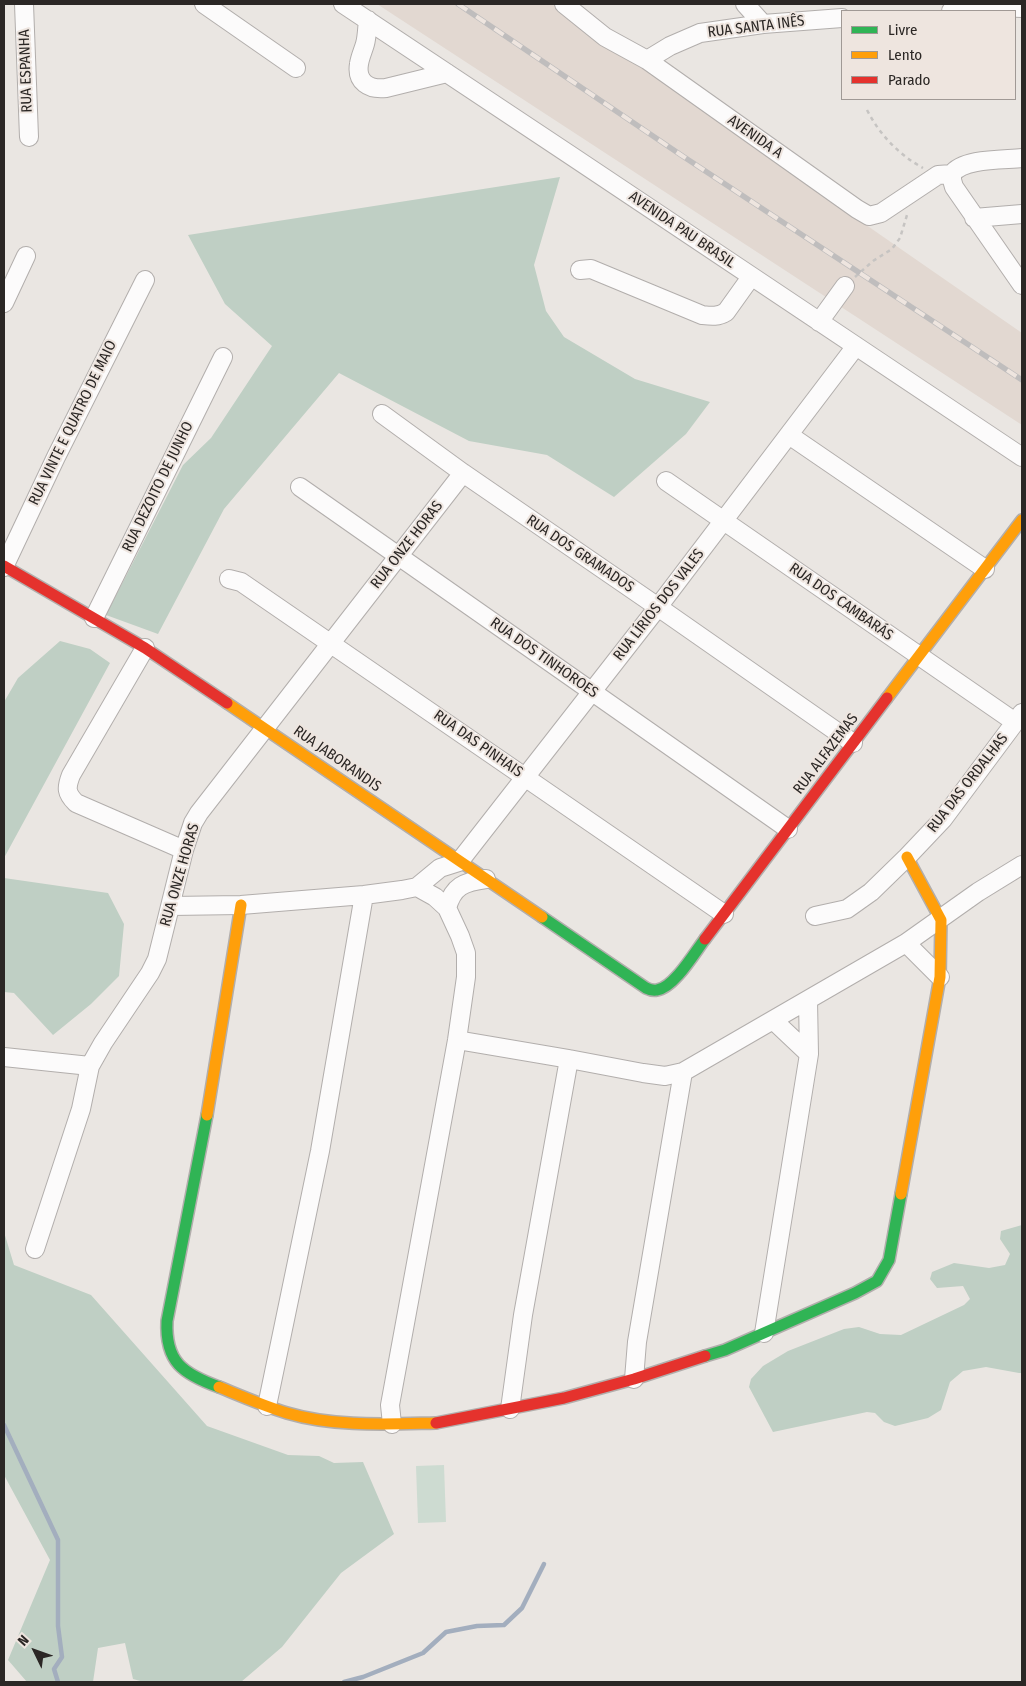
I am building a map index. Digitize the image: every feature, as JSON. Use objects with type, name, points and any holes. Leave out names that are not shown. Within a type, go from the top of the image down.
[{"type":"street","name":"RUA ESPANHA","points":[[24,4],[28,137]]},
{"type":"street","points":[[204,4],[296,68]]},
{"type":"street","name":"AVENIDA PAU BRASIL","points":[[343,4],[1022,457]]},
{"type":"street","name":"AVENIDA A","points":[[564,4],[605,37],[647,60],[869,216],[881,213],[911,193],[968,164],[1022,158]]},
{"type":"street","points":[[745,4],[763,24]]},
{"type":"street","points":[[959,10],[1001,5],[1022,8]]},
{"type":"street","name":"RUA SANTA INÊS","points":[[647,60],[670,46],[700,33],[763,24],[841,18]]},
{"type":"street","points":[[368,20],[358,75],[370,88],[386,88],[447,73]]},
{"type":"street","points":[[945,175],[952,180],[954,187],[974,218],[1022,285]]},
{"type":"street","points":[[974,218],[1022,214]]},
{"type":"street","points":[[4,303],[26,256]]},
{"type":"street","points":[[580,270],[591,269],[702,315],[710,316],[720,316],[726,312],[751,278]]},
{"type":"street","name":"RUA VINTE E QUATRO DE MAIO","points":[[4,566],[144,280]]},
{"type":"street","points":[[819,322],[845,286]]},
{"type":"street","name":"RUA LÍRIOS DOS VALES","points":[[459,862],[658,607],[856,346]]},
{"type":"street","name":"RUA DEZOITO DE JUNHO","points":[[94,618],[223,357]]},
{"type":"street","name":"RUA DOS GRAMADOS","points":[[382,414],[463,474],[853,743]]},
{"type":"street","points":[[789,435],[985,569]]},
{"type":"street","name":"RUA ONZE HORAS","points":[[35,1249],[81,1109],[90,1066],[157,959],[184,850],[193,823],[199,812],[463,474]]},
{"type":"street","name":"RUA DOS CAMBARÁS","points":[[666,481],[919,656],[1019,718]]},
{"type":"street","name":"RUA DOS TINHOROES","points":[[300,487],[788,829]]},
{"type":"street","name":"RUA ALFAZEMAS","points":[[646,988],[652,991],[660,991],[673,981],[1022,520]]},
{"type":"street","name":"RUA JABORANDIS","points":[[4,566],[145,648],[646,988]]},
{"type":"street","name":"RUA DAS PINHAIS","points":[[229,579],[241,582],[724,914]]},
{"type":"street","points":[[145,648],[71,775],[67,792],[76,803],[184,850]]},
{"type":"street","name":"RUA DAS ORDALHAS","points":[[815,916],[847,909],[871,892],[943,820],[1019,718]]},
{"type":"street","points":[[242,905],[202,1144],[176,1270],[166,1339],[169,1355],[188,1373],[199,1380],[288,1413],[350,1423],[438,1422],[510,1410],[564,1398],[634,1379],[725,1350],[855,1293],[877,1281],[889,1260],[940,977],[941,920],[907,857]]},
{"type":"street","points":[[170,906],[242,905],[364,895],[417,887],[440,868],[459,862]]},
{"type":"street","points":[[457,1040],[643,1073],[665,1076],[683,1072],[906,943],[978,892],[1022,865]]},
{"type":"street","points":[[447,908],[450,898],[459,886],[469,881],[486,879]]},
{"type":"street","points":[[392,1424],[390,1406],[457,1040],[466,977],[466,953],[447,908],[435,896],[417,887]]},
{"type":"street","points":[[268,1406],[320,1150],[364,895]]},
{"type":"street","points":[[906,943],[940,977]]},
{"type":"street","points":[[764,1333],[809,1054],[808,1000]]},
{"type":"street","points":[[773,1020],[809,1054]]},
{"type":"street","points":[[4,1057],[90,1066]]},
{"type":"street","points":[[510,1410],[523,1315],[569,1059]]},
{"type":"street","points":[[634,1379],[637,1342],[683,1072]]},
{"type":"path","points":[[867,110],[874,123],[896,149],[917,164],[945,175]]},
{"type":"path","points":[[845,286],[896,244],[905,226],[911,193]]},
{"type":"shaded area","points":[[377,4],[552,4],[1022,333],[1022,425]]},
{"type":"shaded area","points":[[444,1465],[446,1522],[418,1523],[416,1466]]},
{"type":"green space","points":[[560,177],[534,265],[546,311],[564,337],[635,379],[710,402],[686,434],[614,497],[547,455],[469,441],[339,373],[224,509],[158,634],[106,615],[183,465],[211,438],[272,346],[225,304],[188,235]]},
{"type":"green space","points":[[60,641],[90,649],[110,663],[4,858],[4,702],[18,678]]},
{"type":"green space","points":[[4,878],[108,893],[124,924],[119,976],[91,1004],[53,1035],[14,993],[4,992]]},
{"type":"green space","points":[[1022,1225],[1022,1373],[986,1367],[963,1371],[950,1382],[941,1410],[928,1418],[895,1426],[884,1422],[875,1413],[867,1412],[773,1432],[749,1387],[751,1379],[763,1366],[788,1351],[844,1329],[859,1327],[880,1334],[901,1335],[964,1305],[970,1299],[963,1286],[937,1288],[930,1279],[932,1272],[954,1263],[989,1268],[1005,1265],[1010,1254],[1000,1239],[1001,1231]]},
{"type":"green space","points":[[4,1232],[14,1265],[91,1295],[207,1426],[288,1455],[319,1456],[334,1463],[363,1462],[394,1534],[341,1573],[282,1647],[241,1682],[144,1682],[133,1679],[125,1643],[98,1648],[93,1682],[27,1682],[8,1660],[50,1560],[4,1475]]},
{"type":"waterway","points":[[4,1425],[58,1540],[58,1626],[62,1657],[54,1669],[58,1682]]},
{"type":"waterway","points":[[344,1682],[363,1677],[423,1653],[446,1632],[477,1626],[504,1625],[522,1608],[544,1564]]},
{"type":"railway","points":[[458,4],[681,155],[1022,380]]},
{"type":"traffic: fast","points":[[542,917],[646,988],[653,990],[664,988],[670,983],[705,939]]},
{"type":"traffic: fast","points":[[207,1115],[167,1321],[167,1335],[169,1347],[179,1364],[195,1377],[219,1387]]},
{"type":"traffic: fast","points":[[705,1356],[725,1350],[855,1293],[877,1281],[889,1260],[901,1194]]},
{"type":"traffic: slow","points":[[887,698],[1022,520]]},
{"type":"traffic: slow","points":[[227,703],[542,917]]},
{"type":"traffic: slow","points":[[901,1194],[940,977],[941,920],[907,857]]},
{"type":"traffic: slow","points":[[207,1115],[241,905]]},
{"type":"traffic: slow","points":[[219,1387],[287,1413],[323,1421],[361,1424],[436,1423]]},
{"type":"traffic: jam","points":[[4,566],[145,648],[227,703]]},
{"type":"traffic: jam","points":[[705,939],[887,698]]},
{"type":"traffic: jam","points":[[436,1423],[564,1398],[634,1379],[705,1356]]}]
